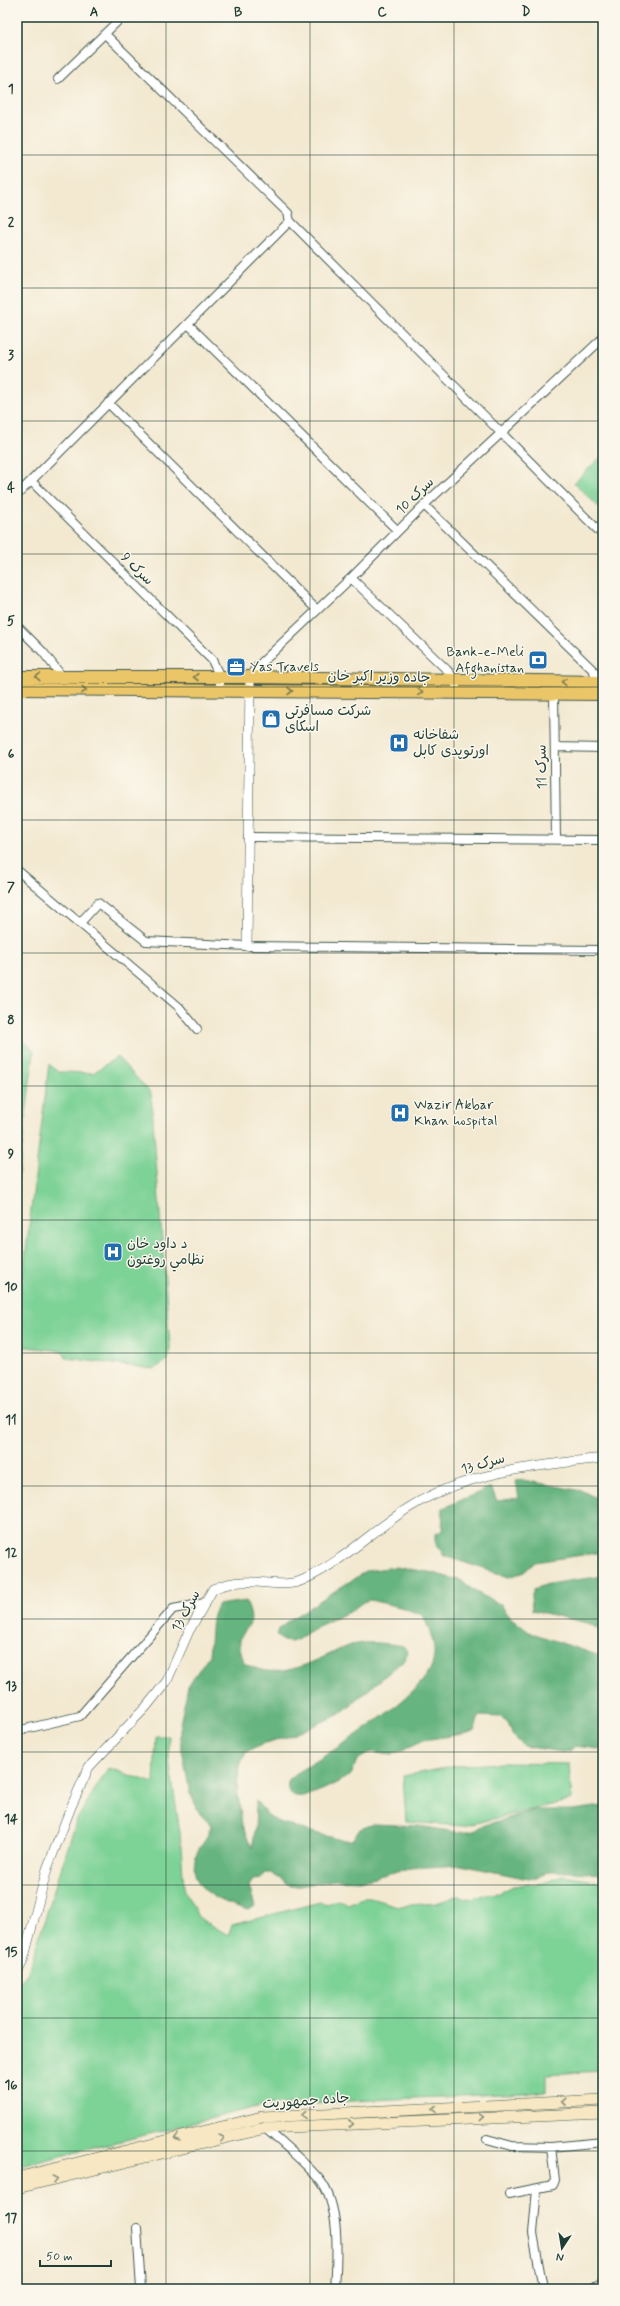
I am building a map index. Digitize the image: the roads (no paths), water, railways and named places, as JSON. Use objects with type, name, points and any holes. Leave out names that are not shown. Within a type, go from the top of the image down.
[{"type":"main road","points":[[17,677],[65,684]]},
{"type":"main road","points":[[17,689],[65,684],[220,677],[250,677],[456,687],[600,688]]},
{"type":"main road","name":"جاده وزیر اکبر خان","points":[[65,684],[220,691],[456,687],[554,694],[600,688]]},
{"type":"main road","name":"جاده جمهوریت","points":[[17,2178],[262,2117],[603,2100]]},
{"type":"main road","name":"جاده جمهوریت","points":[[17,2188],[265,2128],[603,2113]]},
{"type":"street","points":[[58,79],[122,17]]},
{"type":"street","points":[[105,34],[288,213],[290,221],[603,534]]},
{"type":"street","points":[[17,495],[290,221]]},
{"type":"street","points":[[188,324],[398,531]]},
{"type":"street","name":"سرک 10","points":[[250,677],[255,669],[351,578],[424,505],[603,338]]},
{"type":"street","points":[[108,403],[317,610]]},
{"type":"street","name":"سرک 9","points":[[31,481],[212,660],[220,677]]},
{"type":"street","points":[[424,505],[594,671],[600,688]]},
{"type":"street","points":[[351,578],[447,670],[456,687]]},
{"type":"street","points":[[17,626],[43,652],[65,684]]},
{"type":"street","points":[[220,677],[220,691]]},
{"type":"street","points":[[247,946],[250,677]]},
{"type":"street","name":"سرک 11","points":[[554,694],[556,840]]},
{"type":"street","points":[[555,747],[603,748]]},
{"type":"street","points":[[248,837],[603,840]]},
{"type":"street","points":[[17,870],[179,1007],[198,1029]]},
{"type":"street","points":[[80,922],[98,903],[146,941],[247,946],[603,950]]},
{"type":"street","name":"سرک 13","points":[[17,1973],[24,1961],[47,1869],[89,1767],[146,1707],[167,1681],[189,1631],[213,1589],[229,1583],[244,1581],[274,1583],[304,1580],[329,1566],[410,1507],[435,1494],[494,1473],[603,1458]]},
{"type":"street","points":[[17,1732],[80,1716],[173,1609],[205,1603]]},
{"type":"street","points":[[17,1954],[24,1961]]},
{"type":"street","points":[[265,2128],[319,2179],[328,2195],[336,2232],[335,2289]]},
{"type":"street","points":[[487,2139],[512,2146],[551,2147],[603,2142]]},
{"type":"street","points":[[509,2194],[553,2185],[555,2180],[551,2147]]},
{"type":"street","points":[[537,2189],[533,2233],[543,2289]]},
{"type":"street","points":[[137,2228],[141,2289]]},
{"type":"street","points":[[587,2289],[603,2283]]},
{"type":"place","name":"Bank-e-Meli Afghanistan","points":[[538,660]]},
{"type":"place","name":"Yas Travels","points":[[236,667]]},
{"type":"place","name":"شرکت مسافرتی اسکای","points":[[271,719]]},
{"type":"place","name":"شفاخانه اورتوپدی کابل","points":[[399,743]]},
{"type":"place","name":"Wazir Akbar Khan hospital","points":[[400,1113]]},
{"type":"place","name":"د داود خان نظامي روغتون","points":[[113,1252]]}]
